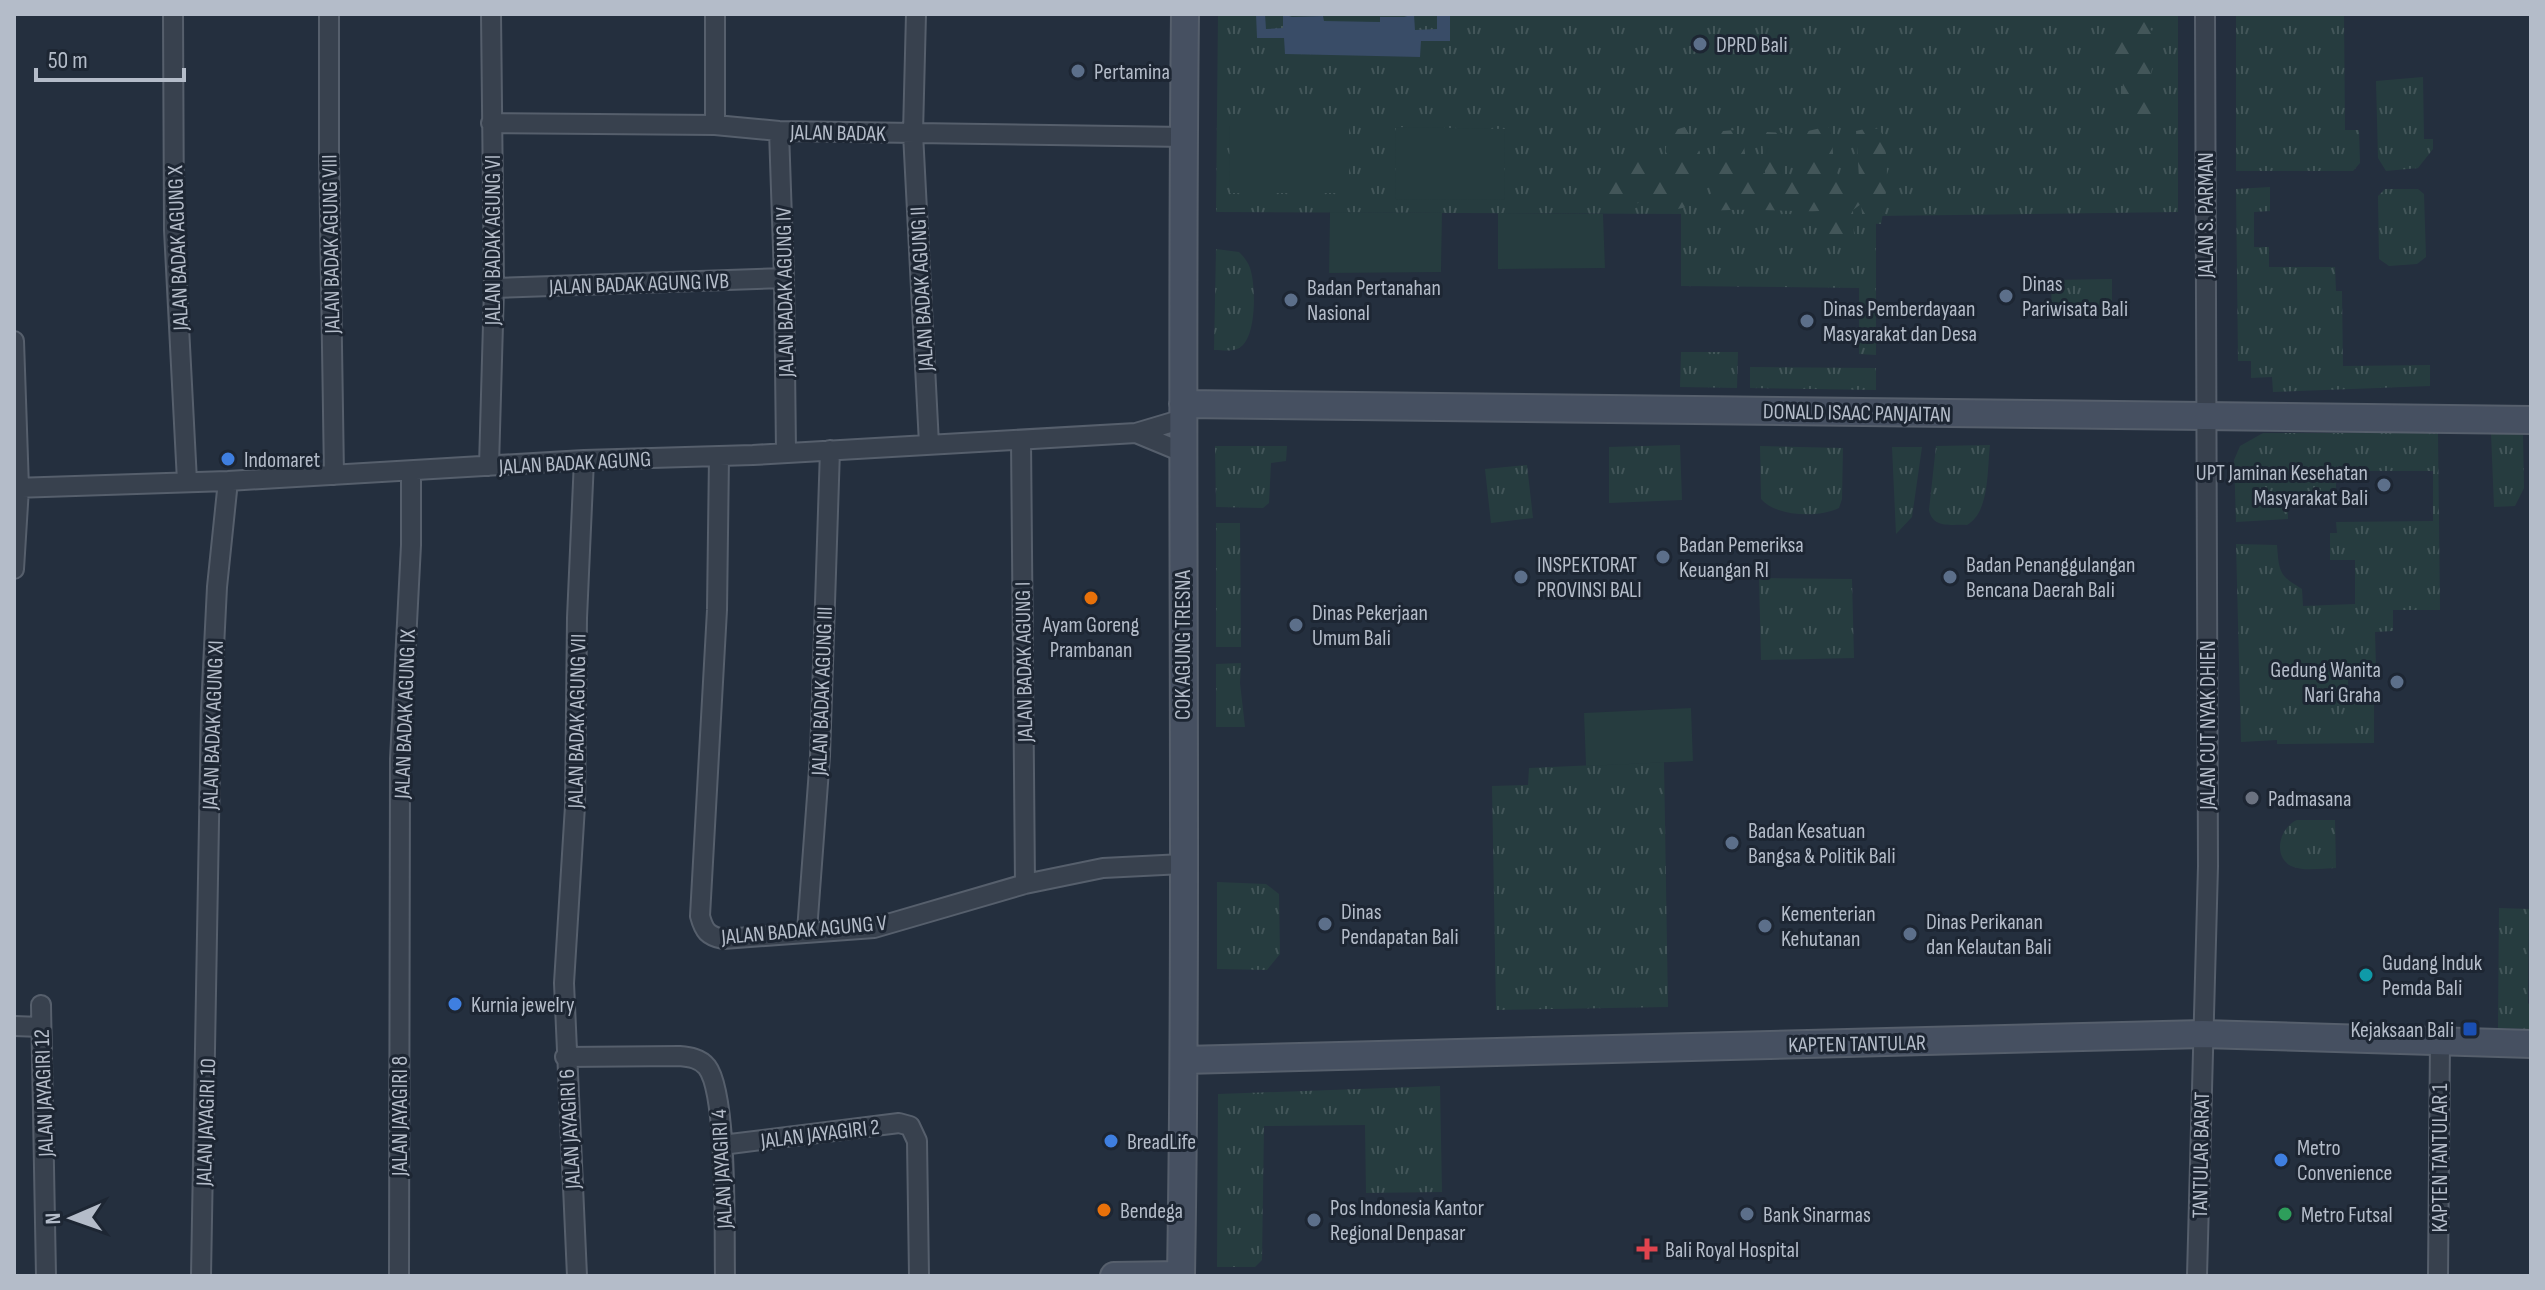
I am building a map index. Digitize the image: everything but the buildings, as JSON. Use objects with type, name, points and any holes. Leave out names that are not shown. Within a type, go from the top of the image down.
[{"type":"street","name":"JALAN BADAK AGUNG X","points":[[173,14],[174,230],[187,481]]},
{"type":"street","name":"JALAN BADAK AGUNG VIII","points":[[329,14],[334,475]]},
{"type":"street","name":"JALAN BADAK AGUNG VI","points":[[489,466],[494,288],[491,14]]},
{"type":"street","points":[[715,14],[715,125]]},
{"type":"street","name":"JALAN BADAK AGUNG II","points":[[916,14],[913,133],[929,444]]},
{"type":"street","name":"COK AGUNG TRESNA","points":[[1181,1276],[1185,14]]},
{"type":"street","name":"JALAN S. PARMAN","points":[[2205,14],[2207,416]]},
{"type":"street","name":"JALAN BADAK","points":[[491,123],[715,125],[779,131],[1186,137]]},
{"type":"street","name":"JALAN BADAK AGUNG IV","points":[[779,131],[786,452]]},
{"type":"street","name":"JALAN BADAK AGUNG IVB","points":[[494,288],[784,278]]},
{"type":"street","points":[[14,341],[14,569]]},
{"type":"street","name":"JALAN BADAK AGUNG","points":[[16,488],[228,481],[1136,433],[1183,412]]},
{"type":"street","name":"DONALD ISAAC PANJAITAN","points":[[1183,412],[2531,420]]},
{"type":"street","name":"JALAN CUT NYAK DHIEN","points":[[2203,1034],[2208,866],[2207,416]]},
{"type":"street","name":"JALAN BADAK AGUNG","points":[[1136,433],[1182,452]]},
{"type":"street","name":"JALAN BADAK AGUNG I","points":[[1021,440],[1025,884]]},
{"type":"street","name":"JALAN BADAK AGUNG III","points":[[807,931],[820,756],[830,450]]},
{"type":"street","name":"JALAN BADAK AGUNG V","points":[[719,456],[717,610],[700,916],[704,930],[711,937],[723,939],[874,928],[1025,884],[1103,868],[1183,864]]},
{"type":"street","name":"JALAN BADAK AGUNG VII","points":[[564,983],[575,806],[577,618],[584,460]]},
{"type":"street","name":"JALAN BADAK AGUNG IX","points":[[399,956],[400,759],[411,545],[411,471]]},
{"type":"street","name":"JALAN BADAK AGUNG XI","points":[[207,969],[211,708],[217,587],[228,481]]},
{"type":"street","name":"JALAN JAYAGIRI 8","points":[[399,956],[399,1276]]},
{"type":"street","name":"JALAN JAYAGIRI 10","points":[[201,1276],[207,969]]},
{"type":"street","name":"JALAN JAYAGIRI 6","points":[[564,983],[577,1276]]},
{"type":"street","name":"JALAN JAYAGIRI 12","points":[[41,1005],[46,1276]]},
{"type":"street","points":[[14,1026],[41,1027]]},
{"type":"street","name":"KAPTEN TANTULAR","points":[[1184,1060],[2203,1034],[2439,1049],[2531,1044]]},
{"type":"street","name":"TANTULAR BARAT","points":[[2197,1276],[2203,1034]]},
{"type":"street","name":"KAPTEN TANTULAR 1","points":[[2438,1276],[2439,1049]]},
{"type":"street","name":"JALAN JAYAGIRI 4","points":[[565,1057],[679,1056],[694,1058],[705,1064],[713,1078],[720,1109],[725,1276]]},
{"type":"street","name":"JALAN JAYAGIRI 2","points":[[722,1145],[899,1123],[910,1126],[917,1141],[919,1276]]},
{"type":"street","points":[[1114,1276],[1181,1276]]},
{"type":"green space","points":[[1218,14],[2178,14],[2178,212],[1876,216],[1876,355],[1859,354],[1859,288],[1681,286],[1681,214],[1216,212]]},
{"type":"green space","points":[[2116,14],[2151,14],[2147,26],[2159,38],[2159,58],[2151,71],[2151,78],[2160,113],[2137,129],[2122,121],[2119,111],[2123,79],[2114,57],[2107,22]]},
{"type":"green space","points":[[2236,14],[2344,14],[2345,130],[2359,130],[2360,163],[2353,171],[2236,171]]},
{"type":"green space","points":[[2423,77],[2424,139],[2433,139],[2433,149],[2418,168],[2386,171],[2378,158],[2376,81]]},
{"type":"green space","points":[[1229,126],[1349,126],[1349,193],[1230,193]]},
{"type":"green space","points":[[1396,127],[1505,129],[1504,200],[1395,199]]},
{"type":"green space","points":[[1685,127],[1700,152],[1695,203],[1677,209],[1660,207],[1649,201],[1612,208],[1603,198],[1631,158],[1635,146],[1650,145],[1653,165],[1664,164],[1668,132]]},
{"type":"green space","points":[[1832,128],[1838,176],[1848,189],[1859,178],[1856,131],[1880,129],[1886,151],[1887,176],[1881,224],[1863,223],[1861,204],[1853,210],[1854,236],[1825,241],[1821,222],[1825,211],[1714,211],[1710,203],[1718,139],[1723,131],[1735,130],[1744,146],[1748,175],[1765,173],[1762,140],[1767,132],[1785,133],[1779,155],[1787,181],[1801,180],[1802,140],[1808,131]]},
{"type":"green space","points":[[2270,187],[2270,211],[2254,212],[2254,247],[2269,247],[2269,267],[2335,267],[2336,291],[2342,291],[2343,366],[2430,365],[2430,386],[2273,392],[2272,377],[2251,378],[2251,361],[2238,361],[2236,189]]},
{"type":"green space","points":[[2385,189],[2418,189],[2424,194],[2426,257],[2417,264],[2389,266],[2379,259],[2378,196]]},
{"type":"green space","points":[[1330,212],[1442,213],[1441,272],[1329,273]]},
{"type":"green space","points":[[1498,213],[1603,214],[1605,268],[1498,269]]},
{"type":"green space","points":[[1216,249],[1239,252],[1252,276],[1252,323],[1245,343],[1233,350],[1214,350]]},
{"type":"green space","points":[[2112,279],[2112,318],[2052,319],[2051,280]]},
{"type":"green space","points":[[1681,352],[1738,352],[1737,388],[1680,387]]},
{"type":"green space","points":[[1750,367],[1876,368],[1876,390],[1750,388]]},
{"type":"green space","points":[[2263,433],[2438,433],[2440,610],[2393,610],[2393,631],[2375,632],[2376,667],[2348,668],[2348,698],[2374,697],[2374,743],[2241,742],[2236,544],[2277,545],[2282,572],[2302,589],[2303,606],[2355,604],[2355,560],[2330,560],[2330,533],[2337,533],[2336,522],[2433,521],[2433,471],[2336,471],[2336,499],[2288,499],[2288,519],[2236,522],[2234,460],[2240,446]]},
{"type":"green space","points":[[2491,433],[2523,433],[2524,488],[2515,506],[2494,507]]},
{"type":"green space","points":[[1680,445],[1682,500],[1609,503],[1609,447]]},
{"type":"green space","points":[[1990,445],[1984,500],[1974,519],[1967,525],[1944,524],[1934,520],[1929,510],[1936,446]]},
{"type":"green space","points":[[1215,446],[1287,446],[1286,461],[1271,463],[1269,503],[1263,508],[1216,507]]},
{"type":"green space","points":[[1760,446],[1843,448],[1839,508],[1798,514],[1768,505],[1761,499]]},
{"type":"green space","points":[[1892,447],[1922,447],[1912,517],[1896,534]]},
{"type":"green space","points":[[1527,465],[1533,518],[1491,523],[1485,469]]},
{"type":"green space","points":[[1216,523],[1240,523],[1241,647],[1216,647]]},
{"type":"green space","points":[[1759,578],[1852,579],[1854,658],[1761,660]]},
{"type":"green space","points":[[1241,663],[1245,727],[1216,727],[1216,664]]},
{"type":"green space","points":[[1691,708],[1693,761],[1586,766],[1584,713]]},
{"type":"green space","points":[[1664,762],[1668,1007],[1496,1010],[1492,786],[1528,785],[1529,768]]},
{"type":"green space","points":[[2297,820],[2335,820],[2336,868],[2301,869],[2285,861],[2280,842],[2286,829]]},
{"type":"green space","points":[[1217,882],[1266,884],[1279,894],[1280,954],[1267,970],[1217,969]]},
{"type":"green space","points":[[2499,908],[2529,909],[2528,1003],[2531,1006],[2531,1029],[2498,1028]]},
{"type":"green space","points":[[1440,1086],[1442,1192],[1366,1193],[1365,1125],[1264,1126],[1262,1260],[1255,1267],[1217,1267],[1218,1094]]},
{"type":"water","points":[[1256,14],[1265,14],[1266,29],[1283,28],[1283,14],[1292,17],[1323,16],[1324,21],[1380,22],[1380,17],[1414,14],[1415,30],[1437,29],[1437,14],[1450,14],[1450,41],[1421,41],[1420,57],[1285,54],[1284,38],[1257,38]]},
{"type":"place","name":"DPRD Bali","points":[[1700,44]]},
{"type":"place","name":"Pertamina","points":[[1078,71]]},
{"type":"place","name":"Dinas Pariwisata Bali","points":[[2006,296]]},
{"type":"place","name":"Badan Pertanahan Nasional","points":[[1291,300]]},
{"type":"place","name":"Dinas Pemberdayaan Masyarakat dan Desa","points":[[1807,321]]},
{"type":"place","name":"Indomaret","points":[[228,459]]},
{"type":"place","name":"UPT Jaminan Kesehatan Masyarakat Bali","points":[[2384,485]]},
{"type":"place","name":"Badan Pemeriksa Keuangan RI","points":[[1663,557]]},
{"type":"place","name":"INSPEKTORAT PROVINSI BALI","points":[[1521,577]]},
{"type":"place","name":"Badan Penanggulangan Bencana Daerah Bali","points":[[1950,577]]},
{"type":"place","name":"Ayam Goreng Prambanan","points":[[1091,598]]},
{"type":"place","name":"Dinas Pekerjaan Umum Bali","points":[[1296,625]]},
{"type":"place","name":"Gedung Wanita Nari Graha","points":[[2397,682]]},
{"type":"place","name":"Padmasana","points":[[2252,798]]},
{"type":"place","name":"Badan Kesatuan Bangsa & Politik Bali","points":[[1732,843]]},
{"type":"place","name":"Dinas Pendapatan Bali","points":[[1325,924]]},
{"type":"place","name":"Kementerian Kehutanan","points":[[1765,926]]},
{"type":"place","name":"Dinas Perikanan dan Kelautan Bali","points":[[1910,934]]},
{"type":"place","name":"Gudang Induk Pemda Bali","points":[[2366,975]]},
{"type":"place","name":"Kurnia jewelry","points":[[455,1004]]},
{"type":"place","name":"Kejaksaan Bali","points":[[2470,1029]]},
{"type":"place","name":"BreadLife","points":[[1111,1141]]},
{"type":"place","name":"Metro Convenience","points":[[2281,1160]]},
{"type":"place","name":"Bendega","points":[[1104,1210]]},
{"type":"place","name":"Bank Sinarmas","points":[[1747,1214]]},
{"type":"place","name":"Metro Futsal","points":[[2285,1214]]},
{"type":"place","name":"Pos Indonesia Kantor Regional Denpasar","points":[[1314,1220]]},
{"type":"place","name":"Bali Royal Hospital","points":[[1647,1249]]}]
